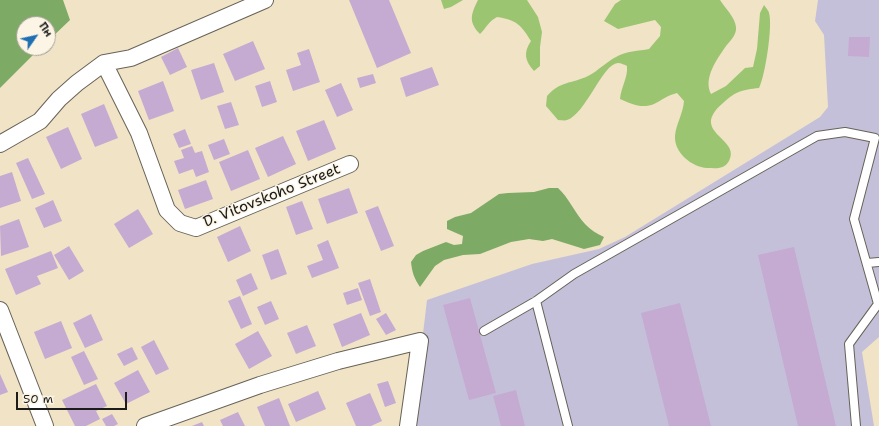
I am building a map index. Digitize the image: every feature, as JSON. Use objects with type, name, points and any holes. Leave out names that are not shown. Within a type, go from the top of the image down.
[{"type":"street","points":[[0,144],[40,121],[58,99],[104,63],[131,58],[265,0]]},
{"type":"street","name":"D. Vitovskoho Street","points":[[104,63],[139,132],[167,210],[180,223],[196,228],[350,164]]},
{"type":"street","points":[[0,310],[45,426]]},
{"type":"street","points":[[145,426],[260,385],[338,360],[420,341],[408,426]]},
{"type":"lane","points":[[484,331],[536,301],[574,274],[817,136],[845,132],[875,138],[854,219],[878,304],[849,344],[856,426]]},
{"type":"lane","points":[[866,263],[879,262]]},
{"type":"lane","points":[[536,301],[568,426]]},
{"type":"shaded area","points":[[818,0],[879,0],[879,337],[862,352],[874,426],[412,426],[427,300],[532,264],[599,249],[625,237],[820,117],[828,107],[824,35],[815,21]]},
{"type":"green space","points":[[0,0],[63,0],[70,20],[56,33],[56,16],[16,16],[16,56],[32,56],[0,88]]},
{"type":"green space","points":[[441,0],[463,0],[444,9]]},
{"type":"green space","points":[[478,0],[527,0],[538,17],[542,32],[540,66],[534,71],[529,64],[526,53],[528,45],[531,41],[518,24],[497,17],[480,34],[476,30],[472,22],[472,14]]},
{"type":"green space","points":[[621,0],[720,0],[734,20],[736,32],[712,69],[709,82],[711,94],[726,86],[745,68],[753,67],[757,49],[760,13],[764,5],[768,10],[770,28],[768,51],[764,73],[759,88],[744,90],[732,96],[714,113],[711,121],[713,128],[718,135],[729,146],[731,153],[729,161],[725,166],[716,168],[701,167],[690,162],[677,148],[675,136],[684,101],[677,93],[654,104],[645,106],[632,104],[620,99],[627,70],[627,66],[622,64],[618,63],[612,65],[606,71],[581,109],[567,120],[558,120],[546,106],[547,96],[556,88],[588,76],[620,55],[628,52],[649,49],[660,36],[661,27],[655,20],[618,29],[604,21],[615,4]]},
{"type":"green space","points":[[549,188],[558,188],[585,224],[594,232],[604,237],[600,245],[584,249],[552,239],[543,241],[529,239],[511,242],[480,254],[463,255],[444,260],[435,266],[420,287],[411,266],[411,262],[416,255],[446,242],[454,245],[462,244],[463,236],[447,229],[447,221],[455,217],[471,213],[499,194],[534,192]]},
{"type":"building","points":[[349,0],[389,0],[411,53],[377,68]]},
{"type":"building","points":[[849,37],[870,37],[869,57],[848,56]]},
{"type":"building","points":[[253,41],[265,69],[235,81],[223,54]]},
{"type":"building","points":[[178,48],[187,67],[170,75],[161,57]]},
{"type":"building","points":[[309,49],[320,82],[293,91],[286,70],[301,65],[297,53]]},
{"type":"building","points":[[214,63],[224,92],[201,100],[191,70]]},
{"type":"building","points":[[432,67],[439,85],[406,97],[400,78]]},
{"type":"building","points":[[373,74],[376,83],[360,88],[357,78]]},
{"type":"building","points":[[163,81],[174,111],[149,120],[138,91]]},
{"type":"building","points":[[270,81],[277,102],[262,107],[255,86]]},
{"type":"building","points":[[341,83],[353,110],[337,117],[325,90]]},
{"type":"building","points":[[231,102],[239,125],[225,129],[217,106]]},
{"type":"building","points":[[104,104],[118,138],[95,147],[81,114]]},
{"type":"building","points":[[324,120],[336,149],[308,161],[296,131]]},
{"type":"building","points":[[68,127],[82,159],[61,169],[46,137]]},
{"type":"building","points":[[185,129],[191,144],[179,148],[173,134]]},
{"type":"building","points":[[283,136],[296,164],[268,177],[255,148]]},
{"type":"building","points":[[224,139],[230,154],[214,160],[208,145]]},
{"type":"building","points":[[192,146],[195,153],[202,151],[209,172],[196,177],[193,169],[179,174],[174,161],[184,158],[181,150]]},
{"type":"building","points":[[248,150],[260,179],[231,191],[219,162]]},
{"type":"building","points":[[28,158],[45,194],[32,199],[16,163]]},
{"type":"building","points":[[12,172],[21,201],[0,208],[0,176]]},
{"type":"building","points":[[206,180],[213,199],[185,209],[178,190]]},
{"type":"building","points":[[349,188],[358,213],[327,224],[318,199]]},
{"type":"building","points":[[53,200],[62,221],[44,228],[35,208]]},
{"type":"building","points":[[302,201],[313,229],[296,235],[286,207]]},
{"type":"building","points":[[378,206],[394,246],[381,251],[365,211]]},
{"type":"building","points":[[138,209],[153,234],[129,248],[114,224]]},
{"type":"building","points":[[19,219],[29,247],[1,256],[0,226]]},
{"type":"building","points":[[240,226],[251,251],[228,262],[217,237]]},
{"type":"building","points":[[328,240],[339,268],[312,278],[307,266],[323,260],[317,245]]},
{"type":"building","points":[[69,246],[84,271],[69,280],[54,255]]},
{"type":"building","points":[[794,247],[836,426],[798,426],[758,255]]},
{"type":"building","points":[[278,249],[287,274],[271,280],[262,255]]},
{"type":"building","points":[[51,251],[58,268],[37,276],[41,284],[16,295],[5,269]]},
{"type":"building","points":[[251,273],[258,289],[243,296],[236,280]]},
{"type":"building","points":[[370,279],[381,312],[370,316],[358,283]]},
{"type":"building","points":[[358,288],[362,300],[347,305],[343,293]]},
{"type":"building","points":[[240,296],[252,324],[241,329],[228,301]]},
{"type":"building","points":[[470,298],[496,393],[469,400],[443,305]]},
{"type":"building","points":[[271,301],[279,319],[265,325],[257,307]]},
{"type":"building","points":[[680,303],[711,426],[669,426],[641,313]]},
{"type":"building","points":[[361,313],[370,335],[342,347],[333,324]]},
{"type":"building","points":[[386,313],[396,330],[386,335],[376,319]]},
{"type":"building","points":[[91,314],[103,340],[85,348],[73,323]]},
{"type":"building","points":[[61,321],[72,348],[45,359],[34,332]]},
{"type":"building","points":[[307,325],[316,346],[296,354],[287,333]]},
{"type":"building","points":[[258,331],[272,356],[249,369],[235,344]]},
{"type":"building","points":[[154,340],[169,369],[156,375],[141,347]]},
{"type":"building","points":[[132,347],[138,359],[124,366],[117,354]]},
{"type":"building","points":[[84,351],[98,379],[84,385],[71,357]]},
{"type":"building","points":[[138,370],[150,392],[126,404],[114,383]]},
{"type":"building","points":[[0,374],[8,392],[0,395]]},
{"type":"building","points":[[388,381],[396,403],[385,407],[377,384]]},
{"type":"building","points":[[96,384],[107,406],[96,411],[100,419],[86,426],[75,426],[62,400]]},
{"type":"building","points":[[516,390],[525,426],[501,426],[493,396]]},
{"type":"building","points":[[318,391],[326,409],[296,422],[288,404]]},
{"type":"building","points":[[370,393],[382,421],[371,426],[356,426],[346,403]]},
{"type":"building","points":[[279,398],[290,426],[265,426],[257,407]]},
{"type":"building","points":[[238,412],[245,426],[223,426],[220,420]]},
{"type":"building","points":[[112,414],[118,424],[114,426],[106,426],[102,419]]},
{"type":"building","points":[[202,422],[204,426],[192,426]]}]
